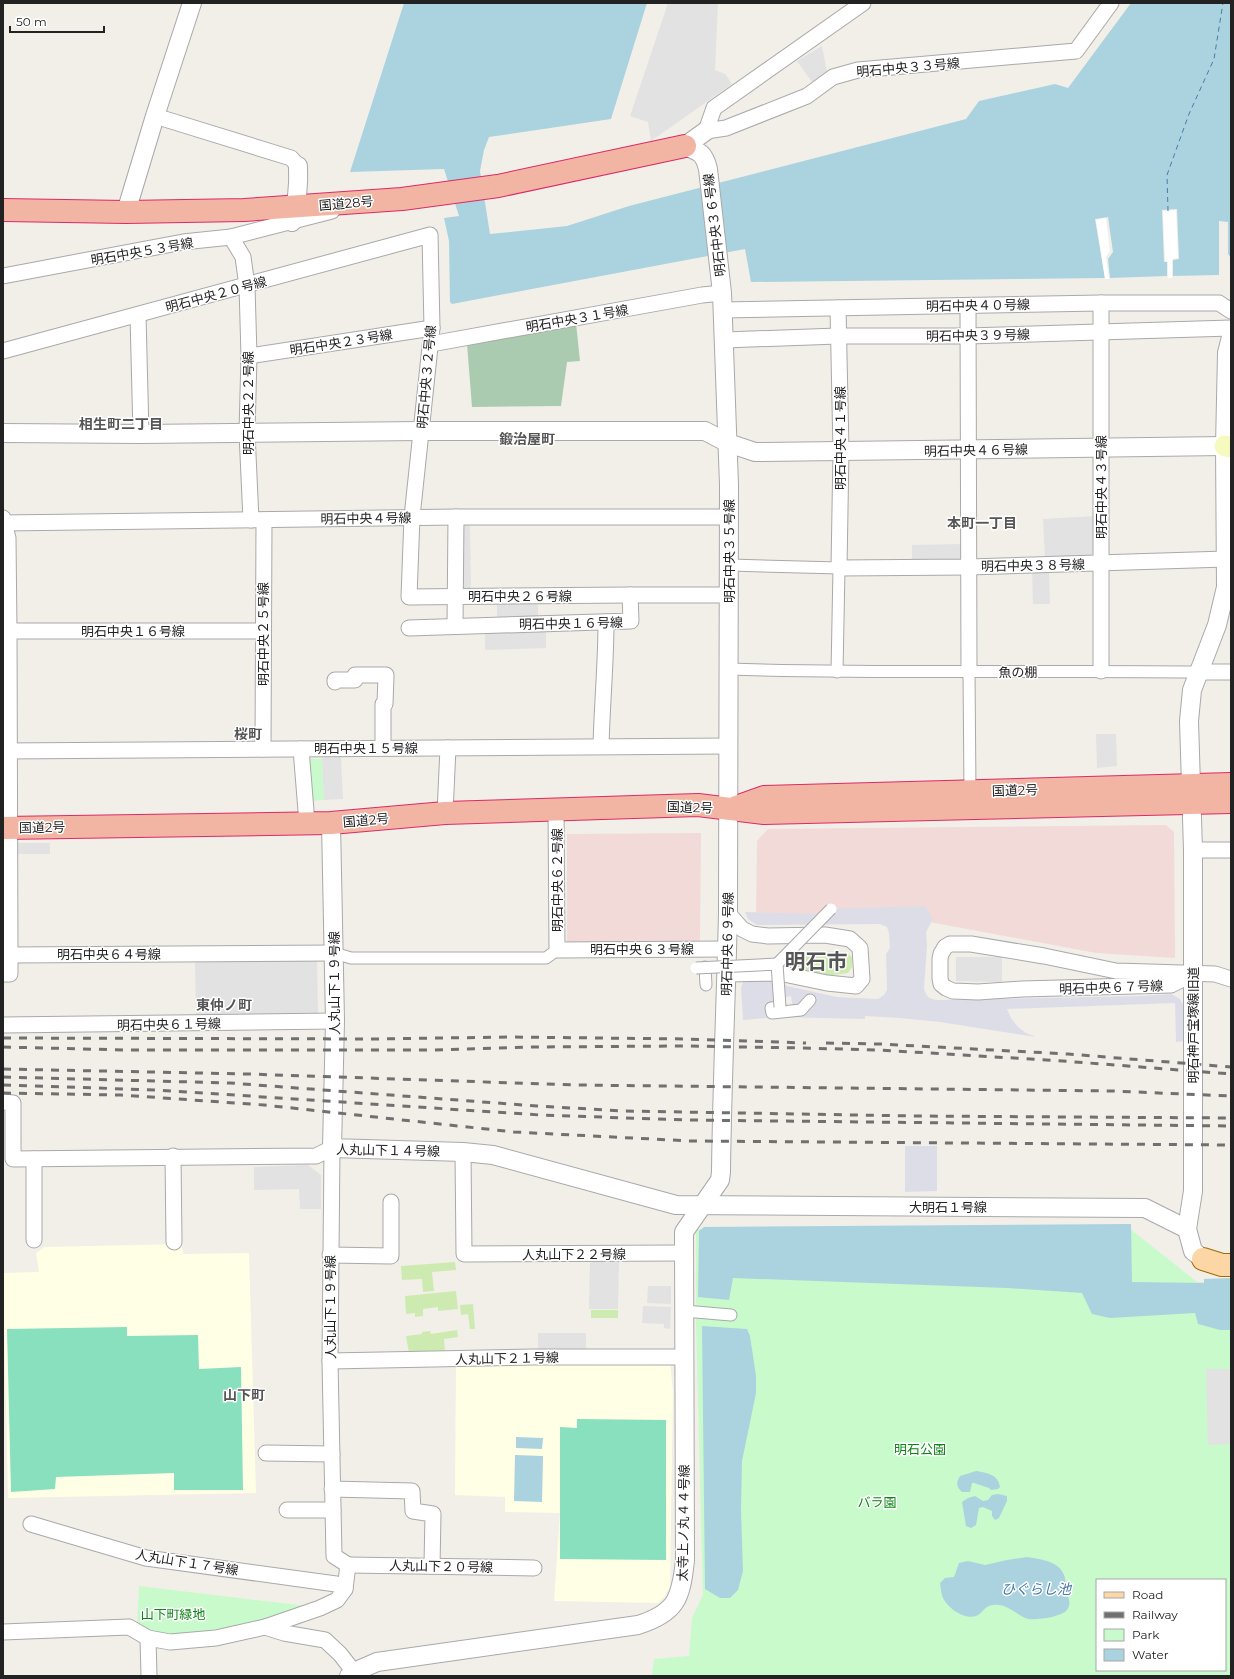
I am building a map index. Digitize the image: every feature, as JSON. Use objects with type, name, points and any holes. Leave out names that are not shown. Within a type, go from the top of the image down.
[{"type":"highway","name":"国道28号","points":[[11,210],[126,212],[244,210],[294,214],[374,201],[498,186],[685,146]]},
{"type":"highway","name":"国道2号","points":[[7,827],[307,824],[445,813],[698,805],[764,813],[1192,794],[1231,784]]},
{"type":"highway","name":"国道2号","points":[[729,809],[764,797],[970,792],[1192,794],[1231,802]]},
{"type":"main road","points":[[1203,1259],[1222,1265],[1231,1265]]},
{"type":"street","points":[[126,212],[155,116],[192,3]]},
{"type":"street","points":[[685,146],[706,130],[714,108],[863,3]]},
{"type":"street","name":"明石中央３３号線","points":[[706,130],[726,128],[807,96],[833,77],[858,70],[1076,51],[1111,3]]},
{"type":"street","points":[[155,116],[291,158],[298,166],[294,214]]},
{"type":"street","name":"明石中央３６号線","points":[[685,146],[700,152],[706,160],[723,301]]},
{"type":"street","name":"明石中央５３号線","points":[[7,276],[182,242],[231,237],[294,214]]},
{"type":"street","name":"明石中央２０号線","points":[[3,351],[247,286],[430,235]]},
{"type":"street","name":"明石中央３２号線","points":[[409,596],[412,517],[432,328],[430,235]]},
{"type":"street","points":[[231,237],[243,257],[247,286]]},
{"type":"street","name":"明石中央２２号線","points":[[247,286],[249,356],[247,433],[257,520]]},
{"type":"street","name":"明石中央３１号線","points":[[431,344],[702,295],[723,301]]},
{"type":"street","name":"明石中央４０号線","points":[[723,301],[838,308],[1100,303],[1219,303],[1231,311]]},
{"type":"street","name":"明石中央３５号線","points":[[723,301],[730,517],[729,809]]},
{"type":"street","name":"明石中央４３号線","points":[[1100,303],[1101,671]]},
{"type":"street","points":[[968,306],[970,792]]},
{"type":"street","name":"明石中央４１号線","points":[[838,308],[841,451],[839,568]]},
{"type":"street","points":[[138,315],[141,434]]},
{"type":"street","name":"明石中央２３号線","points":[[249,356],[432,328]]},
{"type":"street","name":"明石中央３９号線","points":[[725,340],[838,336],[968,336],[1231,328]]},
{"type":"street","points":[[1228,446],[1227,353],[1231,337]]},
{"type":"street","name":"明石中央４６号線","points":[[3,433],[141,434],[421,430],[705,431],[728,443],[754,452],[1228,446]]},
{"type":"street","name":"明石神戸宝塚線旧道","points":[[1203,1259],[1193,1251],[1187,1229],[1192,1191],[1193,974],[1193,850],[1189,721],[1192,690],[1198,672],[1217,625],[1227,610],[1226,559],[1228,446]]},
{"type":"street","name":"明石中央４号線","points":[[3,521],[257,520],[412,517],[730,517]]},
{"type":"street","points":[[455,626],[456,517]]},
{"type":"street","name":"明石中央２５号線","points":[[257,520],[263,631],[263,749]]},
{"type":"street","points":[[3,521],[8,538],[6,751],[10,955],[7,974]]},
{"type":"street","name":"明石中央３８号線","points":[[839,568],[969,567],[1226,559]]},
{"type":"street","points":[[730,565],[839,568],[837,672]]},
{"type":"street","points":[[630,595],[730,595]]},
{"type":"street","name":"明石中央２６号線","points":[[409,596],[630,595]]},
{"type":"street","name":"明石中央１６号線","points":[[409,628],[631,621],[630,595]]},
{"type":"street","points":[[601,746],[603,688],[606,661],[606,622]]},
{"type":"street","name":"明石中央１６号線","points":[[6,631],[263,631]]},
{"type":"street","name":"魚の棚","points":[[729,670],[837,672],[1198,672]]},
{"type":"street","points":[[1198,672],[1231,672]]},
{"type":"street","points":[[335,682],[335,680],[354,680],[355,675],[386,675],[383,747]]},
{"type":"street","name":"明石中央１５号線","points":[[6,751],[383,747],[729,746]]},
{"type":"street","points":[[445,813],[448,748]]},
{"type":"street","points":[[301,749],[307,824]]},
{"type":"street","name":"明石中央６２号線","points":[[556,809],[557,950]]},
{"type":"street","name":"明石中央６９号線","points":[[704,1204],[720,1180],[721,1172],[722,1079],[727,974],[729,809]]},
{"type":"street","name":"人丸山下１９号線","points":[[331,823],[335,1021],[330,1255],[332,1489],[334,1556],[348,1565]]},
{"type":"street","points":[[1193,850],[1231,850]]},
{"type":"street","points":[[706,985],[701,967],[777,964],[831,909]]},
{"type":"street","points":[[727,974],[779,973],[827,983],[856,986],[862,979],[860,948],[850,938],[825,935],[768,936],[752,934],[742,929],[728,913]]},
{"type":"street","name":"明石中央６７号線","points":[[950,944],[971,944],[1085,964],[1116,971],[1193,974],[1170,984],[978,992],[954,991],[946,988],[941,984],[940,972],[941,954],[945,947],[950,944]]},
{"type":"street","name":"明石中央６３号線","points":[[557,950],[727,949]]},
{"type":"street","points":[[334,953],[351,958],[546,958],[557,950]]},
{"type":"street","name":"明石中央６４号線","points":[[10,955],[334,953]]},
{"type":"street","points":[[777,964],[780,1007],[771,1008],[772,1013],[801,1010],[810,1000]]},
{"type":"street","points":[[1079,988],[1088,980],[1091,974],[1090,970],[1085,964]]},
{"type":"street","points":[[1193,974],[1215,974],[1231,979]]},
{"type":"street","name":"明石中央６１号線","points":[[3,1025],[335,1021]]},
{"type":"street","name":"人丸山下１４号線","points":[[3,1102],[13,1103],[13,1159],[173,1156],[316,1156],[332,1148],[463,1152],[494,1155],[676,1205],[704,1204]]},
{"type":"street","name":"人丸山下２２号線","points":[[463,1152],[464,1254],[684,1253]]},
{"type":"street","points":[[173,1156],[174,1242]]},
{"type":"street","points":[[34,1159],[34,1240]]},
{"type":"street","points":[[330,1255],[391,1256],[391,1202]]},
{"type":"street","name":"大明石１号線","points":[[704,1204],[863,1207],[1144,1208],[1187,1229]]},
{"type":"street","name":"太寺上ノ丸４４号線","points":[[352,1674],[377,1662],[638,1625],[656,1620],[677,1600],[683,1585],[685,1560],[684,1357],[690,1312],[684,1253],[684,1232],[704,1204]]},
{"type":"street","points":[[690,1312],[731,1315]]},
{"type":"street","name":"人丸山下２１号線","points":[[330,1361],[533,1357],[684,1357]]},
{"type":"street","points":[[266,1453],[332,1454]]},
{"type":"street","points":[[332,1489],[412,1491],[413,1511],[433,1514],[432,1566]]},
{"type":"street","points":[[287,1510],[333,1510]]},
{"type":"street","name":"人丸山下１７号線","points":[[31,1524],[146,1558],[336,1584],[345,1589]]},
{"type":"street","points":[[3,1632],[130,1627],[148,1638],[170,1642],[208,1638],[265,1627],[320,1608],[338,1600],[345,1589],[348,1565]]},
{"type":"street","name":"人丸山下２０号線","points":[[348,1565],[534,1568]]},
{"type":"street","points":[[265,1627],[284,1633],[325,1640],[340,1654],[352,1674]]},
{"type":"street","points":[[148,1638],[149,1676]]},
{"type":"shaded area","points":[[668,3],[718,3],[715,70],[725,74],[732,84],[651,141],[648,122],[630,116]]},
{"type":"shaded area","points":[[822,46],[827,72],[812,82],[797,61]]},
{"type":"shaded area","points":[[576,323],[580,361],[567,362],[561,406],[472,407],[467,344]]},
{"type":"shaded area","points":[[1094,516],[1095,552],[1091,556],[1045,559],[1043,519]]},
{"type":"shaded area","points":[[460,523],[470,523],[471,593],[460,593]]},
{"type":"shaded area","points":[[963,544],[963,558],[960,560],[912,562],[912,545]]},
{"type":"shaded area","points":[[1049,570],[1050,604],[1033,604],[1032,571]]},
{"type":"shaded area","points":[[497,599],[538,599],[538,617],[497,617]]},
{"type":"shaded area","points":[[546,627],[546,648],[485,650],[485,628]]},
{"type":"shaded area","points":[[1096,734],[1116,734],[1117,766],[1097,768]]},
{"type":"shaded area","points":[[341,757],[343,799],[324,800],[322,758]]},
{"type":"shaded area","points":[[1166,825],[1174,832],[1175,958],[1096,953],[892,915],[756,914],[757,841],[768,829]]},
{"type":"shaded area","points":[[701,833],[700,943],[567,944],[567,834]]},
{"type":"shaded area","points":[[17,843],[50,843],[50,854],[17,854]]},
{"type":"shaded area","points":[[925,906],[933,919],[926,932],[927,945],[924,989],[929,998],[936,1000],[1142,996],[1171,994],[1180,999],[1183,1005],[1184,1041],[1176,1042],[1175,1003],[1007,1009],[1011,1018],[1018,1027],[1026,1033],[1036,1037],[940,1022],[865,1016],[865,1019],[780,1017],[743,1020],[741,988],[744,980],[774,978],[787,986],[837,997],[878,999],[884,995],[887,990],[886,954],[890,948],[887,927],[880,924],[757,925],[748,919],[745,912],[818,914],[824,909]],"holes":[[[791,996],[793,1008],[768,1011],[782,998]]]},
{"type":"shaded area","points":[[956,957],[1002,957],[1002,982],[956,981]]},
{"type":"shaded area","points":[[317,959],[318,1014],[196,1016],[195,962]]},
{"type":"shaded area","points":[[905,1146],[937,1146],[937,1191],[905,1192]]},
{"type":"shaded area","points":[[308,1165],[321,1175],[321,1209],[300,1209],[299,1189],[254,1190],[254,1167]]},
{"type":"shaded area","points":[[182,1244],[183,1254],[249,1253],[256,1493],[8,1498],[3,1273],[39,1272],[36,1253],[44,1247]]},
{"type":"shaded area","points":[[590,1260],[619,1260],[618,1309],[589,1309]]},
{"type":"shaded area","points":[[648,1286],[671,1286],[671,1304],[647,1303]]},
{"type":"shaded area","points":[[643,1306],[671,1307],[670,1329],[664,1328],[664,1324],[642,1323]]},
{"type":"shaded area","points":[[538,1333],[586,1333],[586,1351],[538,1351]]},
{"type":"shaded area","points":[[670,1362],[673,1391],[670,1587],[658,1603],[554,1601],[560,1513],[505,1512],[505,1497],[455,1495],[456,1364]]},
{"type":"shaded area","points":[[1206,1369],[1231,1369],[1231,1444],[1208,1445]]},
{"type":"green space","points":[[306,759],[322,759],[324,800],[309,801]]},
{"type":"green space","points":[[797,951],[845,952],[852,957],[852,967],[848,973],[825,976],[790,968],[786,962]]},
{"type":"green space","name":"明石公園","points":[[1129,1228],[1197,1282],[1231,1282],[1231,1676],[652,1676],[654,1659],[689,1656],[692,1618],[703,1595],[696,1323],[696,1229]]},
{"type":"green space","points":[[455,1262],[456,1270],[432,1272],[434,1291],[423,1292],[422,1279],[402,1280],[401,1266]]},
{"type":"green space","points":[[456,1291],[458,1309],[438,1311],[438,1307],[423,1309],[423,1316],[415,1317],[415,1313],[406,1314],[405,1296]]},
{"type":"green space","points":[[473,1304],[475,1329],[470,1329],[468,1314],[461,1315],[460,1305]]},
{"type":"green space","points":[[591,1310],[618,1310],[618,1318],[591,1318]]},
{"type":"green space","points":[[127,1327],[127,1336],[198,1335],[199,1369],[241,1367],[243,1490],[174,1490],[174,1473],[56,1477],[55,1489],[11,1492],[7,1329]]},
{"type":"green space","points":[[457,1330],[458,1337],[444,1339],[445,1351],[409,1353],[406,1336],[422,1334],[422,1332],[430,1331],[431,1334]]},
{"type":"green space","points":[[577,1419],[666,1420],[666,1560],[560,1559],[560,1427],[577,1428]]},
{"type":"green space","name":"山下町緑地","points":[[139,1586],[307,1606],[273,1620],[194,1636],[151,1634],[137,1626]]},
{"type":"water","points":[[404,3],[647,3],[611,119],[489,137],[484,150],[480,171],[490,234],[567,226],[629,206],[966,119],[979,101],[1055,84],[1068,88],[1131,3],[1231,3],[1231,258],[1228,254],[1228,222],[1219,221],[1219,275],[1173,276],[1173,260],[1179,259],[1177,209],[1162,210],[1164,262],[1167,262],[1167,276],[1110,278],[1108,259],[1113,252],[1108,217],[1095,219],[1105,278],[751,282],[745,249],[452,304],[450,302],[449,241],[444,218],[459,216],[444,169],[350,172]]},
{"type":"water","points":[[1131,1224],[1132,1282],[1204,1283],[1204,1279],[1231,1278],[1231,1330],[1220,1330],[1198,1324],[1195,1313],[1110,1318],[1092,1314],[1082,1293],[1007,1288],[733,1278],[729,1300],[698,1297],[699,1231],[704,1227]]},
{"type":"water","points":[[702,1326],[747,1329],[750,1336],[756,1376],[756,1393],[742,1461],[741,1510],[743,1571],[738,1590],[730,1598],[720,1598],[705,1589]]},
{"type":"water","points":[[516,1437],[543,1438],[542,1449],[516,1448]]},
{"type":"water","points":[[515,1455],[543,1456],[542,1502],[514,1501]]},
{"type":"water","points":[[976,1471],[991,1475],[997,1479],[1000,1487],[998,1489],[991,1490],[972,1483],[970,1492],[962,1492],[957,1484],[960,1476]]},
{"type":"water","points":[[998,1494],[1007,1496],[1007,1501],[999,1518],[995,1520],[992,1516],[992,1511],[983,1507],[979,1508],[976,1525],[971,1528],[966,1526],[962,1502],[975,1496],[983,1501],[988,1500],[992,1495]]},
{"type":"water","name":"ひぐらし池","points":[[1027,1557],[1054,1564],[1062,1570],[1065,1577],[1066,1590],[1069,1598],[1067,1610],[1049,1618],[1029,1619],[1003,1606],[990,1605],[976,1616],[971,1617],[962,1615],[952,1609],[945,1602],[941,1593],[940,1583],[945,1578],[954,1577],[959,1563],[968,1561],[985,1565]]},
{"type":"pier","points":[[1176,210],[1178,258],[1172,259],[1172,278],[1168,278],[1168,262],[1165,261],[1163,211]]},
{"type":"pier","points":[[1106,218],[1110,251],[1106,257],[1109,279],[1105,279],[1096,220]]},
{"type":"ferry route","points":[[1168,211],[1167,175],[1189,114],[1214,59],[1223,3]]},
{"type":"railway","points":[[3,1038],[371,1039],[511,1037],[687,1039],[806,1043]]},
{"type":"railway","points":[[826,1043],[880,1044],[1068,1054],[1231,1067]]},
{"type":"railway","points":[[3,1047],[127,1050],[431,1050],[529,1047],[685,1046],[803,1048],[879,1050],[1063,1061],[1231,1074]]},
{"type":"railway","points":[[3,1069],[248,1074],[576,1085],[1112,1091],[1231,1096]]},
{"type":"railway","points":[[3,1077],[230,1083],[624,1111],[915,1116],[1231,1118]]},
{"type":"railway","points":[[3,1085],[157,1090],[540,1115],[687,1120],[1231,1126]]},
{"type":"railway","points":[[3,1093],[121,1095],[264,1105],[514,1132],[691,1141],[1231,1145]]},
{"type":"district","name":"相生町二丁目","points":[[121,424]]},
{"type":"district","name":"鍛治屋町","points":[[527,439]]},
{"type":"district","name":"本町一丁目","points":[[982,523]]},
{"type":"district","name":"桜町","points":[[248,734]]},
{"type":"district","name":"明石市","points":[[816,962]]},
{"type":"district","name":"東仲ノ町","points":[[224,1005]]},
{"type":"district","name":"山下町","points":[[244,1395]]},
{"type":"park label","name":"バラ園","points":[[877,1502]]}]
